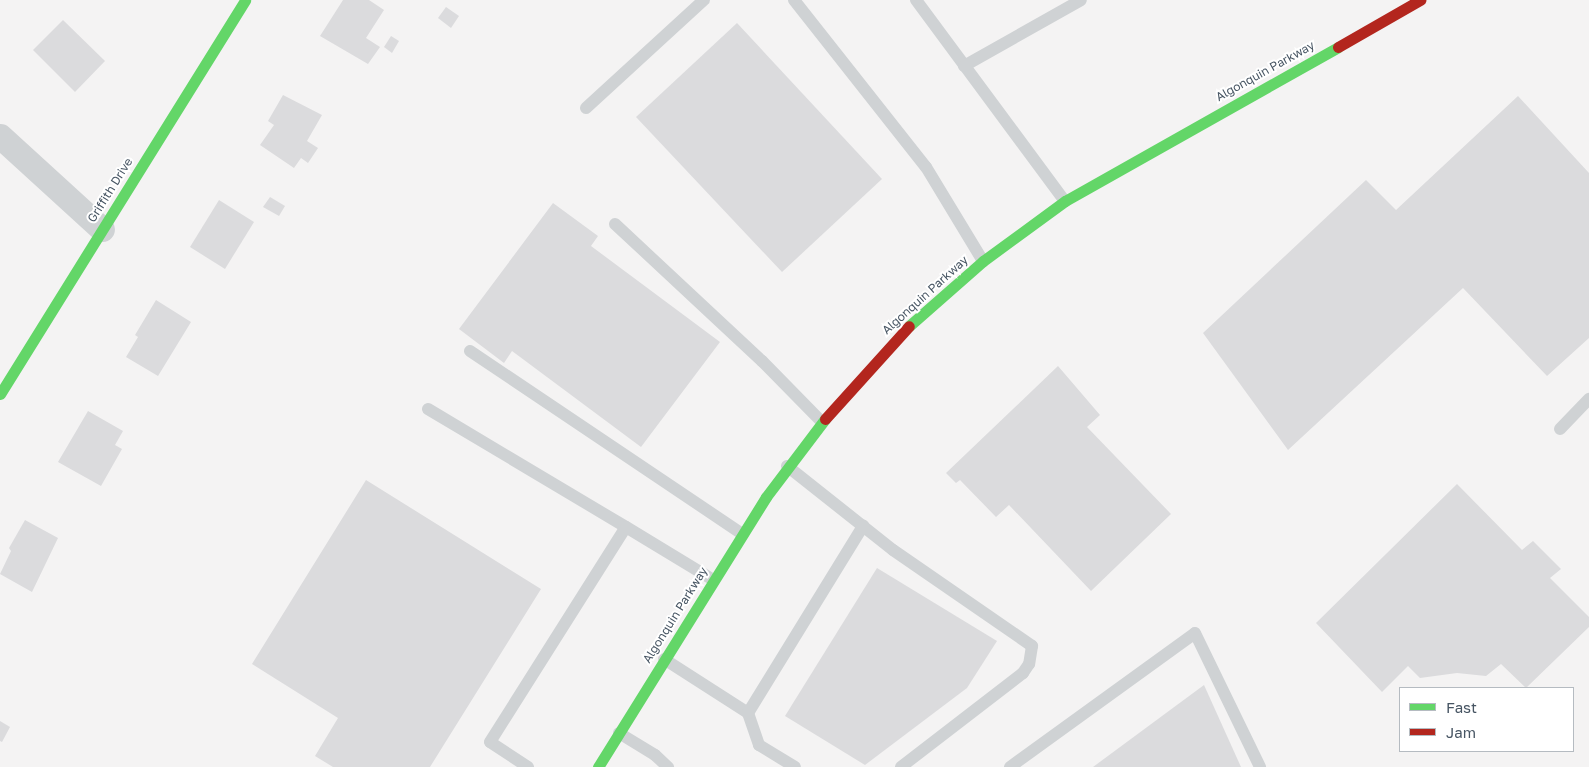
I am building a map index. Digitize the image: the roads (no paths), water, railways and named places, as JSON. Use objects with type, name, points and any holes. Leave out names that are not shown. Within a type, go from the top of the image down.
[{"type":"street","name":"Griffith Drive","points":[[0,394],[245,0]]},
{"type":"street","name":"Algonquin Parkway","points":[[598,767],[713,580],[787,466],[822,422],[912,323],[983,261],[1065,200],[1420,0]]},
{"type":"street","points":[[0,136],[102,229]]},
{"type":"lane","points":[[586,108],[704,0]]},
{"type":"lane","points":[[794,0],[926,167],[983,261]]},
{"type":"lane","points":[[917,0],[1065,200]]},
{"type":"lane","points":[[964,66],[1081,0]]},
{"type":"lane","points":[[615,224],[762,361],[822,422]]},
{"type":"lane","points":[[470,351],[742,534]]},
{"type":"lane","points":[[1560,429],[1589,399]]},
{"type":"lane","points":[[428,409],[713,580]]},
{"type":"lane","points":[[787,466],[863,526],[1032,646],[1029,664],[1023,673],[901,767]]},
{"type":"lane","points":[[748,713],[863,526]]},
{"type":"lane","points":[[528,767],[490,742],[626,527]]},
{"type":"lane","points":[[1010,767],[1195,633],[1260,767]]},
{"type":"lane","points":[[664,659],[748,713],[759,745],[794,767]]},
{"type":"lane","points":[[619,733],[655,755],[668,767]]}]
